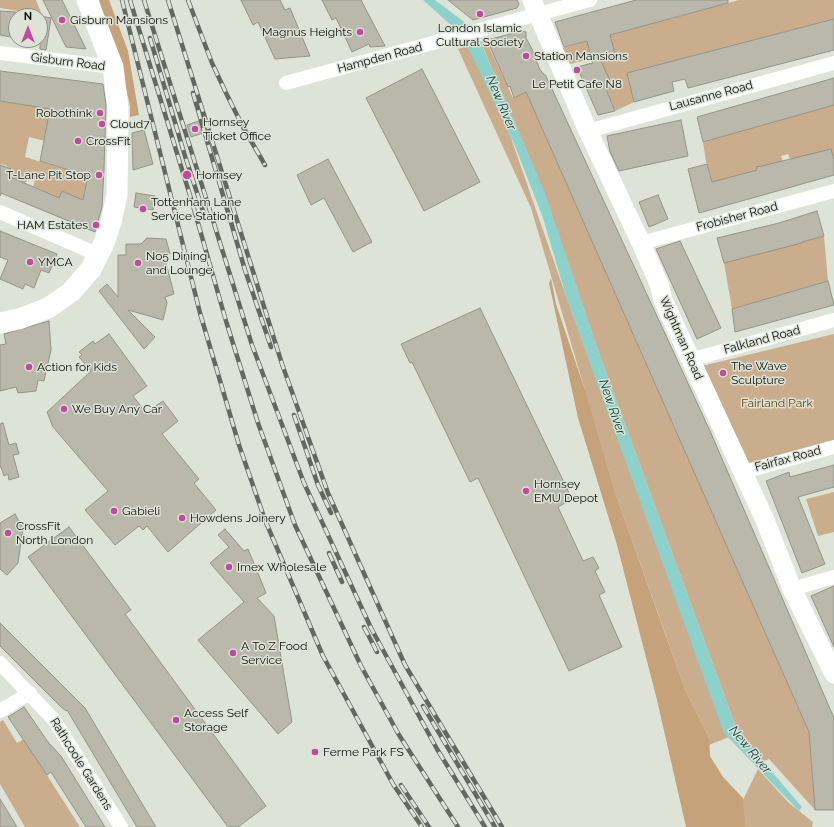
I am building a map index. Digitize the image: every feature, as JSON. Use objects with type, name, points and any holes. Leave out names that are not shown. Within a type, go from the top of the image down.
[{"type":"main road","points":[[0,323],[41,311],[58,302],[71,292],[86,276],[98,255],[111,222],[117,195],[118,108],[113,67],[87,0]]},
{"type":"main road","name":"Wightman Road","points":[[535,7],[588,131],[659,284],[663,300],[765,520],[792,589],[834,674]]},
{"type":"street","name":"Hampden Road","points":[[286,83],[476,31],[535,7],[590,0]]},
{"type":"street","name":"Gisburn Road","points":[[0,53],[113,67]]},
{"type":"street","name":"Lausanne Road","points":[[588,131],[834,63]]},
{"type":"street","name":"Frobisher Road","points":[[641,243],[834,191]]},
{"type":"street","points":[[0,212],[98,255]]},
{"type":"street","name":"Falkland Road","points":[[690,360],[834,320]]},
{"type":"street","name":"Fairfax Road","points":[[742,472],[834,447]]},
{"type":"street","points":[[792,589],[834,577]]},
{"type":"street","name":"Rathcoole Gardens","points":[[0,663],[54,720],[121,827]]},
{"type":"street","points":[[0,711],[30,693]]},
{"type":"green space","points":[[0,0],[36,0],[39,8],[8,8],[8,9],[0,8]]},
{"type":"green space","points":[[739,0],[834,0],[834,19],[627,73],[634,102],[615,111],[606,89],[614,86],[611,79],[599,84],[586,64],[607,60],[606,55],[570,64],[562,48]]},
{"type":"green space","points":[[486,41],[513,98],[526,92],[809,732],[815,810],[769,759],[763,762],[736,727],[599,353],[544,192],[481,42]]},
{"type":"green space","points":[[469,45],[511,138],[566,296],[725,733],[729,737],[709,745],[709,738],[686,692],[616,495],[531,208],[458,49]]},
{"type":"green space","points":[[26,91],[57,95],[45,141],[29,137],[25,157],[88,176],[83,202],[62,191],[59,198],[33,187],[35,180],[29,177],[25,184],[8,176],[11,169],[0,164],[0,101],[24,105]]},
{"type":"green space","points":[[834,105],[834,160],[831,150],[790,159],[788,154],[781,156],[783,162],[771,178],[767,165],[762,166],[756,168],[760,181],[716,194],[706,162],[703,142]]},
{"type":"green space","points":[[824,236],[828,281],[732,309],[724,263]]},
{"type":"green space","name":"Fairland Park","points":[[834,334],[834,442],[744,469],[702,366]]},
{"type":"green space","points":[[834,492],[834,532],[818,536],[806,499]]},
{"type":"green space","points":[[3,720],[17,743],[24,739],[80,827],[25,827],[0,784],[0,722]]},
{"type":"green space","points":[[758,769],[789,803],[813,822],[812,827],[744,827],[739,808]]},
{"type":"shaded area","points":[[99,0],[109,0],[128,51],[139,115],[130,117],[130,106],[120,61]]},
{"type":"shaded area","points":[[551,278],[556,304],[586,393],[616,495],[658,614],[686,692],[709,738],[710,756],[723,777],[743,798],[745,827],[686,827],[657,700],[617,545],[578,418],[549,283]]},
{"type":"water","name":"New River","points":[[423,0],[435,0],[476,31],[545,193],[599,353],[736,727],[759,757],[802,807],[799,811],[724,733],[566,296],[543,218],[515,146],[462,35]]},
{"type":"building","name":"Gisburn Mansions","points":[[43,0],[62,0],[86,49],[66,47]]},
{"type":"building","points":[[241,0],[280,0],[285,10],[290,8],[310,56],[275,59],[258,22],[253,25]]},
{"type":"building","name":"Magnus Heights","points":[[322,0],[361,0],[385,46],[370,47],[369,44],[352,52],[336,18],[332,20]]},
{"type":"building","name":"London Islamic Cultural Society","points":[[448,0],[517,0],[519,4],[517,8],[473,20]]},
{"type":"building","points":[[636,0],[728,0],[728,3],[610,35],[616,57],[601,61],[613,87],[606,89],[615,111],[598,115],[577,67],[593,63],[587,41],[564,47],[555,22]]},
{"type":"building","points":[[0,11],[8,12],[8,36],[0,35]]},
{"type":"building","points":[[48,17],[51,18],[48,37]]},
{"type":"building","points":[[834,19],[834,50],[688,88],[685,79],[672,82],[674,91],[634,102],[627,73]]},
{"type":"building","points":[[522,31],[526,32],[526,38],[540,70],[546,76],[710,431],[834,718],[834,810],[815,810],[809,732],[526,92],[514,98],[510,86],[508,87],[487,40]]},
{"type":"building","points":[[422,69],[480,182],[424,211],[366,98]]},
{"type":"building","points":[[0,71],[103,84],[106,105],[102,207],[95,232],[1,193],[0,196],[0,165],[11,169],[8,176],[59,198],[62,191],[83,200],[88,176],[40,161],[50,109],[0,101]]},
{"type":"building","points":[[834,78],[834,105],[703,142],[697,117]]},
{"type":"building","points":[[681,120],[688,156],[619,171],[610,152],[607,136]]},
{"type":"building","name":"Hornsey Ticket Office","points":[[199,121],[203,133],[191,137],[187,125]]},
{"type":"building","points":[[144,130],[153,164],[133,170],[132,133]]},
{"type":"building","points":[[831,149],[834,160],[834,175],[699,213],[688,169],[707,164],[712,182],[757,170],[756,167]]},
{"type":"building","points":[[328,159],[372,242],[353,252],[324,198],[311,205],[297,175]]},
{"type":"building","points":[[136,193],[155,196],[153,210],[134,207]]},
{"type":"building","points":[[658,195],[668,219],[649,227],[639,202]]},
{"type":"building","points":[[817,211],[824,236],[724,263],[717,238],[779,223]]},
{"type":"building","name":"YMCA","points":[[0,231],[57,254],[49,273],[41,270],[34,288],[25,284],[23,289],[0,279],[8,260],[0,257]]},
{"type":"building","points":[[147,238],[166,239],[170,254],[164,255],[174,294],[165,297],[167,303],[163,320],[128,310],[155,337],[144,349],[99,291],[107,284],[118,297],[118,255],[126,255],[126,244],[141,244]]},
{"type":"building","points":[[680,241],[721,328],[697,339],[656,249]]},
{"type":"building","points":[[828,281],[834,305],[735,332],[732,309]]},
{"type":"building","name":"Hornsey EMU Depot","points":[[480,308],[572,499],[558,507],[583,561],[593,557],[599,568],[595,571],[605,592],[599,595],[622,647],[569,671],[478,478],[470,482],[412,362],[410,363],[401,344]]},
{"type":"building","name":"Action for Kids","points":[[49,321],[51,350],[44,381],[38,380],[36,391],[18,393],[16,387],[0,391],[0,345],[6,344],[4,334]]},
{"type":"building","points":[[109,334],[147,386],[133,396],[146,413],[163,401],[178,421],[162,434],[199,479],[194,483],[216,510],[168,552],[147,526],[143,530],[139,526],[115,545],[85,510],[108,491],[53,427],[47,412],[91,371],[79,357],[82,355],[79,352],[93,341],[95,344]]},
{"type":"building","points":[[3,423],[9,445],[16,443],[19,454],[13,455],[19,477],[9,480],[8,474],[4,476],[0,467],[0,424]]},
{"type":"building","points":[[834,465],[834,487],[798,497],[825,564],[802,573],[766,481],[789,472],[790,477]]},
{"type":"building","points":[[15,514],[23,528],[18,563],[7,575],[0,569],[0,523]]},
{"type":"building","name":"Access Self Storage","points":[[69,527],[131,610],[125,614],[266,806],[238,827],[228,827],[28,557]]},
{"type":"building","points":[[225,529],[244,551],[248,549],[266,593],[257,598],[274,616],[292,722],[278,734],[198,640],[244,602],[210,563],[229,547],[218,535]]},
{"type":"building","points":[[834,586],[834,647],[811,596]]},
{"type":"building","points":[[0,623],[85,708],[156,827],[137,827],[67,710],[66,711],[60,706],[0,646]]},
{"type":"building","points":[[24,707],[48,742],[61,756],[105,827],[86,827],[51,772],[47,775],[8,717]]},
{"type":"building","points":[[0,799],[11,817],[17,827],[0,827]]},
{"type":"railway","points":[[122,0],[200,313],[239,445],[265,520],[323,656],[393,784],[422,827]]},
{"type":"railway","points":[[130,0],[258,423],[295,525],[361,666],[399,735],[458,827]]},
{"type":"railway","points":[[144,0],[252,345],[304,483],[371,628],[437,749],[485,827]]},
{"type":"railway","points":[[168,0],[282,364],[328,493],[405,665],[502,827]]},
{"type":"railway","points":[[188,0],[212,63],[243,127],[265,165]]},
{"type":"railway","points":[[150,38],[204,214]]},
{"type":"railway","points":[[193,93],[245,270],[271,347]]},
{"type":"railway","points":[[294,415],[318,485],[331,513]]},
{"type":"railway","points":[[329,553],[342,582]]},
{"type":"railway","points":[[364,627],[377,652]]},
{"type":"railway","points":[[423,706],[495,827]]},
{"type":"railway","points":[[401,785],[429,827]]},
{"type":"place","name":"London Islamic Cultural Society","points":[[480,14]]},
{"type":"place","name":"Gisburn Mansions","points":[[62,20]]},
{"type":"place","name":"Magnus Heights","points":[[360,32]]},
{"type":"place","name":"Station Mansions","points":[[526,56]]},
{"type":"place","name":"Le Petit Cafe N8","points":[[577,70]]},
{"type":"place","name":"Robothink","points":[[100,113]]},
{"type":"place","name":"Cloud7","points":[[102,124]]},
{"type":"place","name":"Hornsey Ticket Office","points":[[195,129]]},
{"type":"place","name":"CrossFit","points":[[78,141]]},
{"type":"place","name":"T-Lane Pit Stop","points":[[99,175]]},
{"type":"place","name":"Hornsey","points":[[187,175]]},
{"type":"place","name":"Tottenham Lane Service Station","points":[[143,209]]},
{"type":"place","name":"HAM Estates","points":[[96,225]]},
{"type":"place","name":"YMCA","points":[[30,262]]},
{"type":"place","name":"No5 Dining and Lounge","points":[[138,263]]},
{"type":"place","name":"Action for Kids","points":[[29,367]]},
{"type":"place","name":"The Wave Sculpture","points":[[723,373]]},
{"type":"place","name":"We Buy Any Car","points":[[64,409]]},
{"type":"place","name":"Hornsey EMU Depot","points":[[526,491]]},
{"type":"place","name":"Gabieli","points":[[114,511]]},
{"type":"place","name":"Howdens Joinery","points":[[182,518]]},
{"type":"place","name":"CrossFit North London","points":[[8,533]]},
{"type":"place","name":"Imex Wholesale","points":[[229,567]]},
{"type":"place","name":"A To Z Food Service","points":[[233,653]]},
{"type":"place","name":"Access Self Storage","points":[[176,720]]},
{"type":"place","name":"Ferme Park FS","points":[[315,752]]}]
